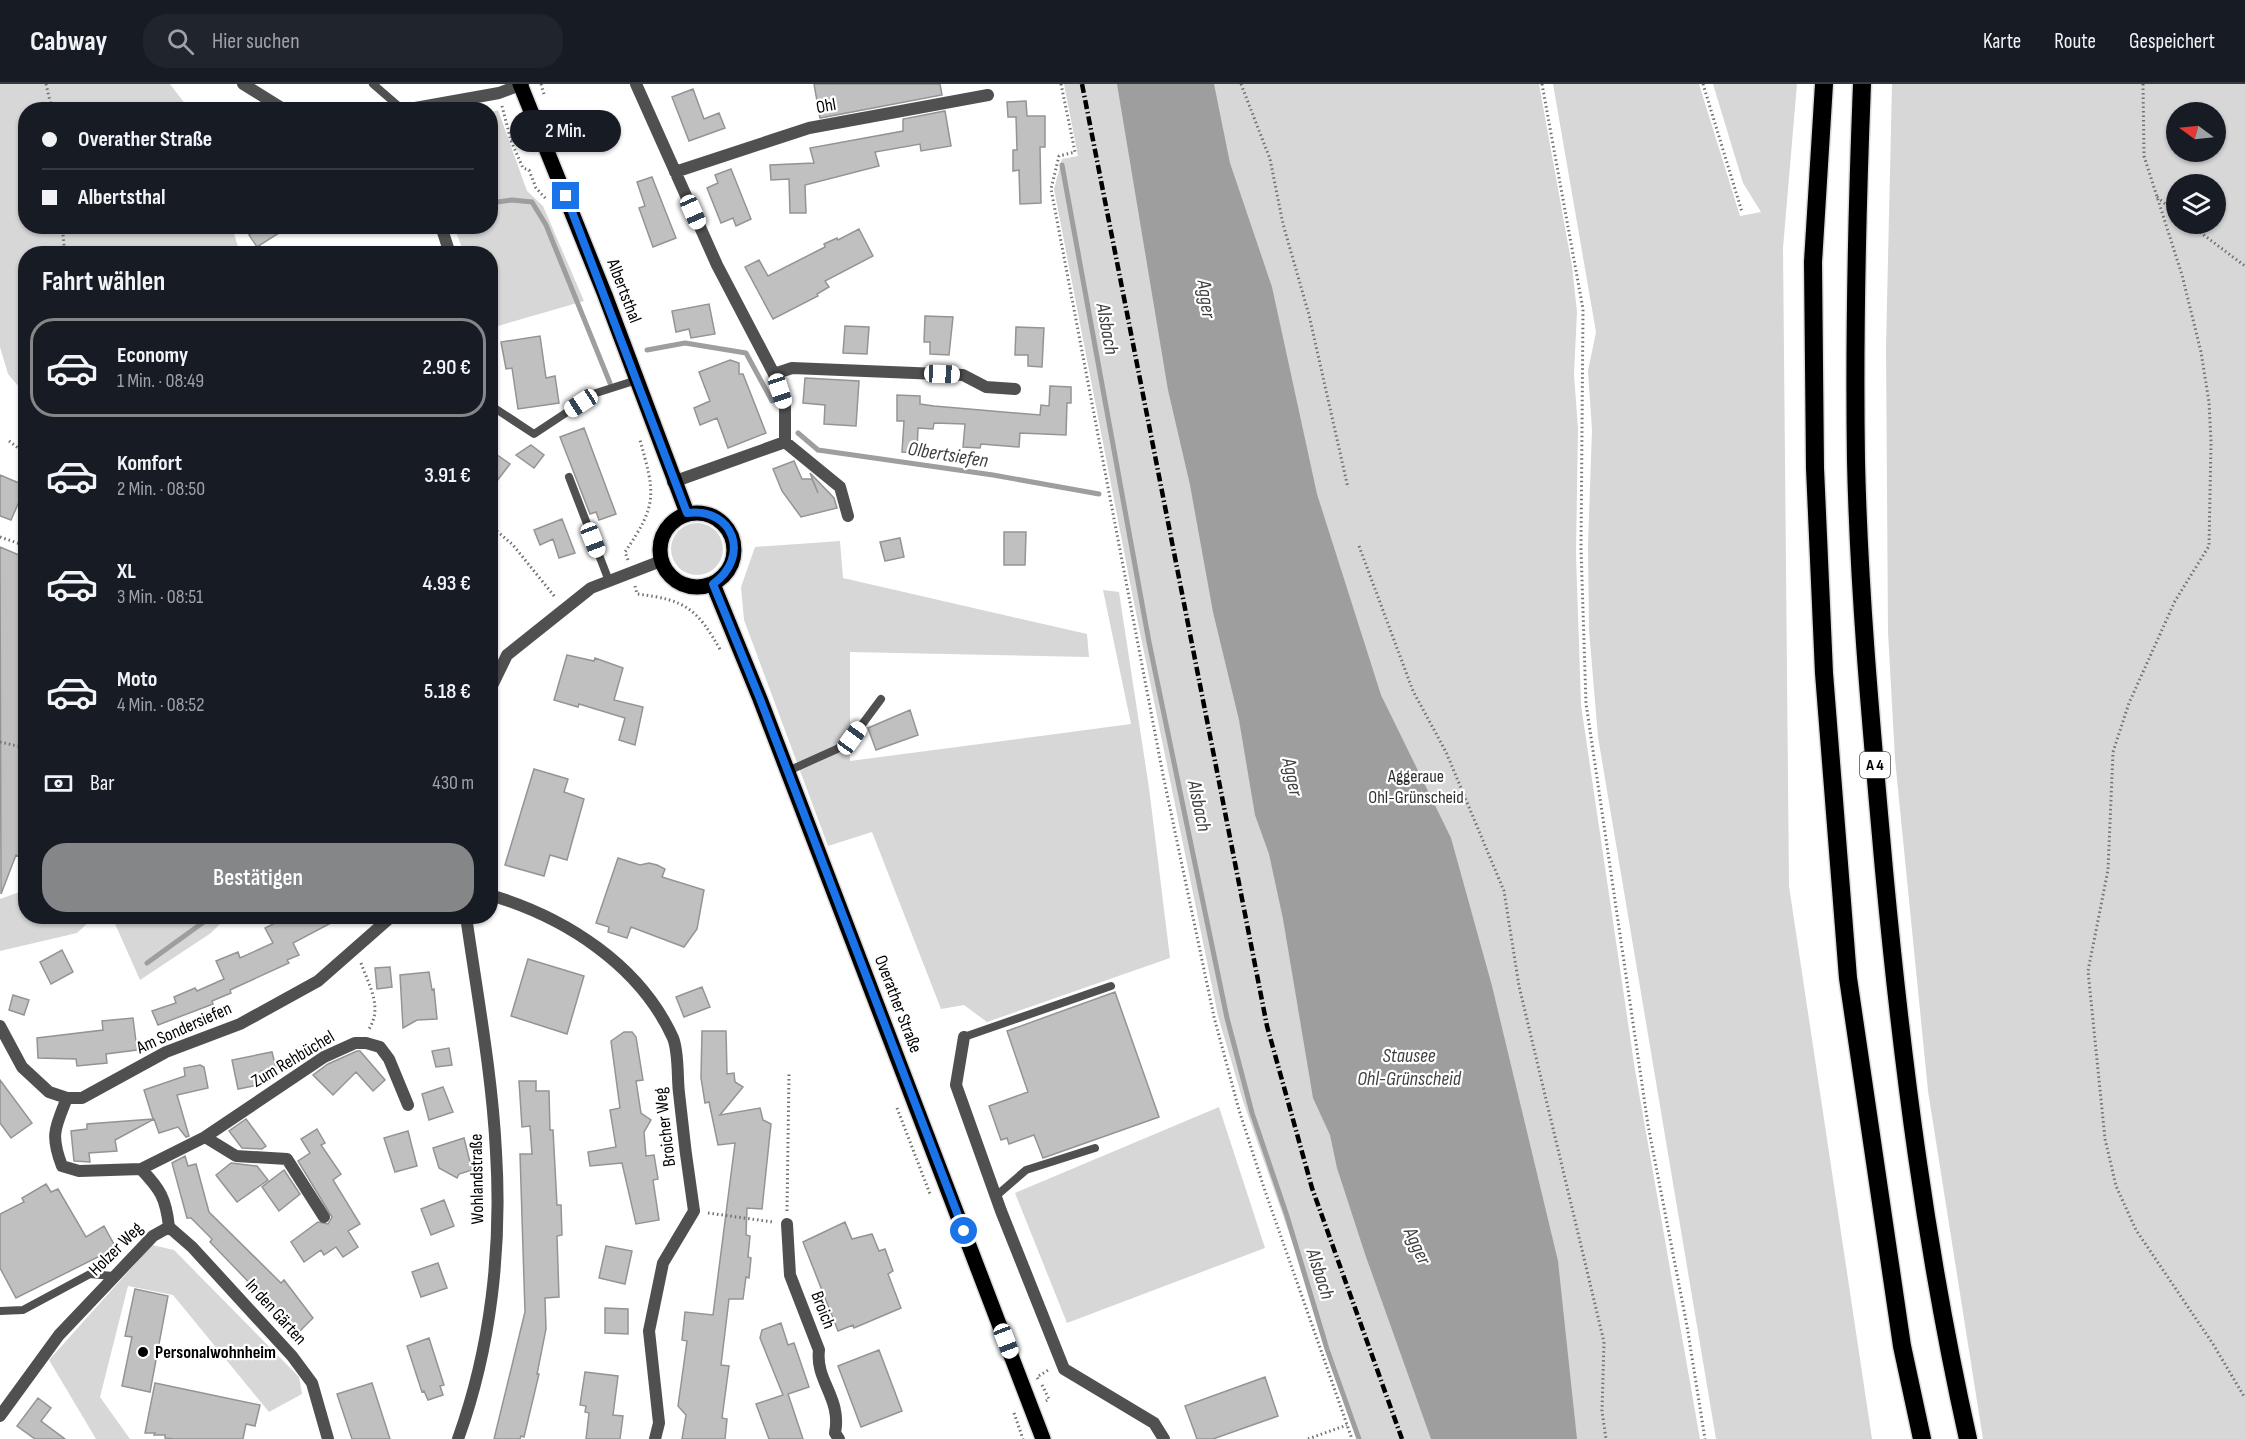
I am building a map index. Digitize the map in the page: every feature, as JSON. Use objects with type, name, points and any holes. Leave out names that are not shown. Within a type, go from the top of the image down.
[{"type":"highway","points":[[1824,84],[1812,262],[1815,468],[1824,673],[1848,978],[1902,1346],[1922,1439]]},
{"type":"highway","name":"A 4","points":[[1862,84],[1855,263],[1856,451],[1866,671],[1896,1001],[1918,1176],[1950,1362],[1968,1439]]},
{"type":"main road","name":"Albertsthal","points":[[521,84],[637,380],[673,482],[687,513]]},
{"type":"main road","points":[[687,513],[709,514],[719,519],[732,536],[734,558],[729,569],[713,584],[703,587],[682,584],[666,570],[661,561],[660,546],[664,532],[673,520],[687,513]]},
{"type":"main road","name":"Overather Straße","points":[[713,584],[788,771],[1043,1439]]},
{"type":"street","points":[[243,84],[272,102]]},
{"type":"street","points":[[449,102],[499,93],[521,84]]},
{"type":"street","points":[[636,84],[717,265],[774,374],[785,407],[785,442]]},
{"type":"street","name":"Ohl","points":[[675,172],[809,128],[988,95]]},
{"type":"street","points":[[774,374],[792,368],[963,375],[986,387],[1015,390]]},
{"type":"street","points":[[673,482],[785,442]]},
{"type":"street","points":[[785,442],[840,487],[848,516]]},
{"type":"street","points":[[498,674],[507,655],[591,588],[661,561]]},
{"type":"street","name":"Broicher Weg","points":[[498,897],[521,904],[582,936],[614,960],[646,995],[674,1040],[685,1151],[694,1212]]},
{"type":"street","name":"Am Sondersiefen","points":[[67,1098],[82,1098],[166,1052],[240,1024],[318,981],[383,924]]},
{"type":"street","name":"Wohlandstraße","points":[[459,1439],[470,1406],[487,1329],[496,1252],[496,1153],[467,924]]},
{"type":"street","points":[[0,1026],[22,1067],[49,1092],[67,1098],[54,1131],[56,1149],[62,1166],[79,1172],[141,1169]]},
{"type":"street","points":[[964,1037],[956,1085],[996,1196],[1064,1369],[1154,1423],[1164,1439]]},
{"type":"street","points":[[366,1042],[380,1047],[389,1059],[408,1105]]},
{"type":"street","name":"Zum Rehbüchel","points":[[141,1169],[205,1137],[324,1057],[355,1043],[366,1042]]},
{"type":"street","points":[[205,1137],[236,1156],[287,1159],[324,1217]]},
{"type":"street","name":"Holzer Weg","points":[[0,1416],[59,1335],[153,1236],[169,1227],[166,1206],[159,1188],[141,1169]]},
{"type":"street","points":[[656,1439],[659,1423],[649,1331],[663,1263],[694,1212]]},
{"type":"street","name":"Broich","points":[[787,1224],[790,1275],[819,1350],[818,1362],[838,1416],[835,1433],[839,1439]]},
{"type":"street","name":"In den Gärten","points":[[169,1227],[192,1247],[292,1356],[312,1383],[328,1439]]},
{"type":"lane","points":[[373,84],[394,102]]},
{"type":"lane","points":[[498,410],[534,434],[596,393],[637,380]]},
{"type":"lane","points":[[568,477],[609,581]]},
{"type":"lane","points":[[788,771],[845,744],[881,699]]},
{"type":"lane","points":[[964,1037],[1111,986]]},
{"type":"lane","points":[[996,1196],[1026,1170],[1095,1148]]},
{"type":"lane","points":[[0,1311],[23,1310],[90,1274],[113,1276]]},
{"type":"path","points":[[46,84],[50,102]]},
{"type":"path","points":[[1061,84],[1075,152],[1059,156],[1051,189],[1163,775],[1214,1017],[1239,1110],[1262,1181],[1352,1439]]},
{"type":"path","points":[[1241,84],[1270,159],[1283,224],[1309,315],[1348,488]]},
{"type":"path","points":[[1542,84],[1583,309],[1581,549],[1586,703],[1648,1125],[1687,1326],[1705,1439]]},
{"type":"path","points":[[1704,84],[1742,212]]},
{"type":"path","points":[[2143,84],[2144,156],[2182,275],[2203,362],[2211,441],[2209,546],[2175,602],[2129,703],[2113,752],[2108,870],[2088,972],[2105,1139],[2116,1186],[2136,1230],[2213,1344],[2245,1398]]},
{"type":"path","points":[[499,93],[507,129],[523,168],[529,170],[536,188],[551,204]]},
{"type":"path","points":[[2156,196],[2166,204]]},
{"type":"path","points":[[2202,234],[2245,266]]},
{"type":"path","points":[[637,429],[653,489],[648,514],[626,552],[637,594],[682,603],[699,616],[725,658]]},
{"type":"path","points":[[9,441],[18,448]]},
{"type":"path","points":[[498,532],[513,545],[565,610]]},
{"type":"path","points":[[0,537],[18,543]]},
{"type":"path","points":[[1359,546],[1413,691],[1446,752],[1504,891],[1519,986],[1604,1342],[1602,1411],[1606,1439]]},
{"type":"path","points":[[0,742],[18,746]]},
{"type":"path","points":[[356,948],[377,1008],[376,1019],[366,1042]]},
{"type":"path","points":[[694,1212],[787,1224],[790,1146],[789,1073]]},
{"type":"path","points":[[894,1098],[930,1196]]},
{"type":"path","points":[[1011,1406],[1023,1439]]},
{"type":"path","points":[[1308,1439],[1347,1425]]},
{"type":"green space","points":[[0,84],[170,84],[184,102],[18,102],[18,234],[234,234],[238,246],[18,246],[18,386],[8,374],[0,347]]},
{"type":"green space","name":"Aggeraue Ohl-Grünscheid","points":[[1064,84],[1539,84],[1572,266],[1577,312],[1574,374],[1578,429],[1576,555],[1581,705],[1635,1070],[1700,1439],[1361,1439],[1243,1101],[1218,1016],[1133,598],[1054,189],[1062,159],[1078,156]]},
{"type":"green space","points":[[1553,84],[1699,84],[1740,216],[1761,212],[1743,183],[1713,84],[1797,84],[1783,248],[1789,886],[1872,1439],[1716,1439],[1598,737],[1589,630],[1588,545],[1592,430],[1588,371],[1596,332]]},
{"type":"green space","points":[[1892,84],[2245,84],[2245,1439],[1983,1439],[1928,1091],[1895,759],[1888,632],[1886,347]]},
{"type":"green space","points":[[498,110],[527,191],[543,206],[584,301],[498,326],[498,246],[461,246],[457,234],[498,234]]},
{"type":"green space","points":[[697,523],[711,527],[719,535],[723,549],[719,563],[711,571],[697,575],[683,571],[675,563],[671,549],[675,535],[683,527]]},
{"type":"green space","points":[[840,541],[843,578],[1087,634],[1089,657],[850,652],[850,761],[1131,724],[1103,590],[1119,592],[1149,788],[1170,958],[987,1022],[964,1005],[941,1009],[872,832],[828,846],[744,620],[741,587],[755,547]]},
{"type":"green space","points":[[18,893],[18,924],[87,924],[77,933],[0,951],[0,899]]},
{"type":"green space","points":[[115,924],[220,924],[211,933],[140,980]]},
{"type":"green space","points":[[1219,1107],[1265,1248],[1067,1323],[1015,1193]]},
{"type":"green space","points":[[152,1245],[174,1250],[299,1377],[302,1394],[269,1412],[173,1295],[128,1286],[100,1397],[130,1439],[96,1439],[49,1360]]},
{"type":"water","name":"Stausee Ohl-Grünscheid","points":[[1117,84],[1214,84],[1230,163],[1272,287],[1317,494],[1381,695],[1451,838],[1492,986],[1558,1261],[1577,1439],[1431,1439],[1365,1254],[1337,1168],[1330,1135],[1313,1098],[1283,919],[1269,854],[1255,815],[1239,720],[1213,612],[1190,485],[1168,390]]},
{"type":"building","points":[[814,84],[940,84],[942,95],[820,118]]},
{"type":"building","points":[[693,89],[704,119],[719,113],[725,128],[689,141],[672,97]]},
{"type":"building","points":[[1026,101],[1027,116],[1045,116],[1045,147],[1040,147],[1041,203],[1020,204],[1019,170],[1013,171],[1013,150],[1017,150],[1016,117],[1008,117],[1007,102]]},
{"type":"building","points":[[945,111],[951,146],[921,151],[920,144],[875,152],[879,166],[805,185],[806,213],[790,213],[789,179],[771,180],[770,165],[814,163],[810,148],[903,131],[903,119]]},
{"type":"building","points":[[731,169],[751,219],[736,226],[733,218],[721,223],[707,188],[718,183],[715,175]]},
{"type":"building","points":[[652,177],[676,238],[653,247],[639,208],[645,206],[637,182]]},
{"type":"building","points":[[859,229],[873,256],[825,281],[829,287],[817,294],[818,296],[773,319],[745,267],[759,260],[768,276],[825,247],[824,244],[837,238],[838,240]]},
{"type":"building","points":[[250,234],[277,234],[259,246]]},
{"type":"building","points":[[709,304],[715,334],[691,338],[689,329],[676,332],[672,311]]},
{"type":"building","points":[[925,316],[953,317],[949,355],[930,354],[930,342],[924,342]]},
{"type":"building","points":[[845,326],[869,327],[867,354],[843,353]]},
{"type":"building","points":[[1016,327],[1044,328],[1042,367],[1028,366],[1028,355],[1015,355]]},
{"type":"building","points":[[540,336],[546,378],[555,376],[559,403],[518,409],[512,368],[506,369],[501,342]]},
{"type":"building","points":[[730,360],[739,363],[739,374],[743,374],[766,433],[728,448],[717,418],[700,425],[694,408],[710,401],[699,372]]},
{"type":"building","points":[[805,378],[859,381],[856,426],[824,424],[825,405],[803,403]]},
{"type":"building","points":[[1050,386],[1071,387],[1071,403],[1067,403],[1066,435],[1020,433],[1019,447],[981,444],[980,448],[963,447],[965,424],[934,423],[933,429],[918,428],[917,453],[902,452],[904,421],[897,421],[897,395],[920,396],[920,404],[934,406],[1040,415],[1041,405],[1049,406]]},
{"type":"building","points":[[584,428],[616,514],[599,520],[596,512],[590,514],[560,437]]},
{"type":"building","points":[[531,445],[544,455],[534,468],[516,455]]},
{"type":"building","points":[[498,456],[510,464],[498,480]]},
{"type":"building","points":[[794,461],[802,479],[812,479],[818,493],[810,473],[834,498],[837,508],[801,517],[782,491],[773,469]]},
{"type":"building","points":[[0,475],[18,483],[18,504],[11,520],[0,516]]},
{"type":"building","points":[[562,519],[575,553],[559,558],[553,539],[540,545],[534,530]]},
{"type":"building","points":[[1004,532],[1026,532],[1025,565],[1004,565]]},
{"type":"building","points":[[900,538],[904,557],[885,561],[880,542]]},
{"type":"building","points":[[0,547],[18,555],[18,856],[16,855],[1,894]]},
{"type":"building","points":[[567,655],[594,661],[595,658],[623,668],[614,700],[643,707],[635,745],[619,740],[625,718],[579,704],[578,707],[554,700]]},
{"type":"building","points":[[910,710],[918,735],[876,750],[868,728]]},
{"type":"building","points":[[534,769],[568,779],[564,792],[584,799],[567,860],[550,855],[544,876],[505,865]]},
{"type":"building","points":[[618,858],[640,865],[649,863],[657,865],[665,869],[662,877],[704,890],[697,929],[684,947],[631,927],[627,938],[608,932],[609,927],[596,923]]},
{"type":"building","points":[[273,924],[329,924],[293,943],[299,955],[287,960],[289,963],[230,990],[231,993],[212,1001],[213,1004],[158,1025],[152,1011],[176,1003],[174,997],[195,988],[197,991],[224,979],[216,961],[238,952],[240,958],[273,943],[265,928]]},
{"type":"building","points":[[62,950],[73,972],[51,984],[40,962]]},
{"type":"building","points":[[528,959],[584,976],[567,1034],[511,1016]]},
{"type":"building","points":[[390,967],[392,987],[377,989],[375,968]]},
{"type":"building","points":[[429,972],[432,990],[434,989],[437,1019],[417,1020],[403,1028],[400,975]]},
{"type":"building","points":[[702,987],[710,1007],[684,1017],[676,997]]},
{"type":"building","points":[[1115,992],[1159,1117],[1043,1158],[1034,1135],[1009,1144],[1007,1138],[1001,1140],[989,1106],[1028,1092],[1007,1031]]},
{"type":"building","points":[[13,995],[29,1000],[24,1015],[9,1010]]},
{"type":"building","points":[[133,1018],[137,1050],[106,1054],[107,1063],[77,1066],[76,1059],[38,1058],[37,1038],[103,1030],[102,1021]]},
{"type":"building","points":[[702,1031],[726,1031],[727,1074],[734,1073],[735,1082],[743,1087],[720,1115],[760,1108],[763,1120],[771,1124],[762,1209],[747,1208],[746,1235],[750,1236],[748,1257],[751,1258],[749,1278],[746,1277],[743,1299],[729,1299],[721,1365],[729,1366],[722,1418],[727,1419],[725,1439],[682,1439],[686,1415],[678,1406],[687,1341],[682,1340],[685,1312],[713,1315],[735,1143],[718,1145],[709,1102],[705,1103],[701,1078]]},
{"type":"building","points":[[624,1032],[632,1032],[636,1037],[643,1080],[636,1081],[641,1113],[651,1120],[644,1132],[646,1156],[654,1155],[658,1179],[653,1180],[659,1220],[636,1224],[622,1163],[590,1166],[588,1152],[616,1147],[610,1110],[620,1108],[611,1041]]},
{"type":"building","points":[[449,1048],[452,1065],[436,1067],[432,1051]]},
{"type":"building","points":[[360,1051],[385,1080],[373,1091],[356,1072],[333,1095],[313,1075],[328,1064]]},
{"type":"building","points":[[272,1052],[276,1068],[261,1071],[264,1084],[238,1089],[232,1060]]},
{"type":"building","points":[[200,1065],[204,1067],[208,1088],[177,1095],[189,1136],[186,1137],[178,1127],[159,1133],[154,1119],[115,1140],[117,1151],[89,1153],[90,1162],[74,1161],[71,1131],[87,1129],[87,1124],[153,1119],[144,1090],[185,1076],[184,1068]]},
{"type":"building","points":[[0,1080],[32,1123],[11,1138],[0,1123]]},
{"type":"building","points":[[519,1081],[536,1081],[536,1091],[549,1091],[557,1205],[561,1205],[562,1235],[557,1236],[559,1297],[545,1298],[546,1329],[537,1374],[539,1374],[524,1437],[494,1439],[525,1312],[520,1154],[532,1154],[530,1126],[522,1127]]},
{"type":"building","points":[[443,1087],[453,1112],[429,1120],[422,1094]]},
{"type":"building","points":[[246,1119],[266,1146],[262,1149],[242,1148],[229,1131]]},
{"type":"building","points":[[317,1129],[325,1143],[321,1145],[341,1174],[333,1180],[360,1224],[348,1231],[358,1247],[343,1257],[336,1247],[324,1255],[321,1250],[304,1262],[291,1242],[318,1222],[328,1224],[332,1217],[298,1161],[310,1153],[301,1139]]},
{"type":"building","points":[[408,1131],[417,1166],[395,1172],[384,1138]]},
{"type":"building","points":[[464,1138],[472,1170],[459,1174],[457,1178],[439,1168],[433,1148]]},
{"type":"building","points":[[185,1156],[188,1166],[196,1164],[209,1212],[281,1283],[284,1280],[313,1318],[298,1333],[210,1242],[212,1239],[191,1218],[187,1218],[172,1163]]},
{"type":"building","points":[[231,1163],[257,1166],[268,1180],[237,1202],[216,1175]]},
{"type":"building","points":[[284,1170],[300,1194],[279,1211],[262,1187]]},
{"type":"building","points":[[46,1184],[51,1192],[58,1189],[86,1237],[104,1226],[116,1248],[16,1298],[0,1268],[0,1214],[24,1202],[22,1198]]},
{"type":"building","points":[[444,1200],[454,1226],[431,1235],[421,1209]]},
{"type":"building","points":[[845,1222],[852,1239],[872,1234],[879,1251],[885,1249],[893,1271],[888,1274],[901,1308],[854,1328],[853,1325],[838,1331],[803,1242]]},
{"type":"building","points":[[606,1246],[632,1251],[625,1284],[599,1278]]},
{"type":"building","points":[[438,1263],[447,1288],[421,1297],[412,1272]]},
{"type":"building","points":[[135,1289],[168,1296],[150,1392],[122,1386],[132,1337],[125,1336]]},
{"type":"building","points":[[605,1308],[628,1309],[628,1334],[605,1333]]},
{"type":"building","points":[[781,1323],[788,1345],[794,1343],[809,1387],[788,1394],[803,1439],[769,1439],[756,1404],[783,1395],[760,1338],[762,1330]]},
{"type":"building","points":[[429,1338],[444,1385],[440,1386],[443,1395],[428,1400],[424,1391],[422,1392],[407,1346]]},
{"type":"building","points":[[879,1350],[902,1411],[861,1427],[838,1366]]},
{"type":"building","points":[[585,1372],[618,1376],[613,1415],[623,1416],[620,1439],[586,1439],[589,1413],[585,1412],[586,1406],[580,1405]]},
{"type":"building","points":[[1265,1377],[1278,1416],[1213,1439],[1197,1439],[1185,1406]]},
{"type":"building","points":[[155,1383],[260,1405],[255,1426],[246,1424],[243,1439],[174,1439],[165,1438],[165,1435],[145,1433]]},
{"type":"building","points":[[372,1383],[390,1439],[352,1439],[337,1394]]},
{"type":"building","points":[[38,1398],[51,1408],[41,1421],[65,1439],[35,1439],[17,1426]]},
{"type":"waterway","name":"Alsbach","points":[[1062,165],[1149,642],[1227,1018],[1252,1113],[1287,1216],[1327,1349],[1359,1439]]},
{"type":"waterway","name":"Olbertsiefen","points":[[498,202],[512,200],[532,202],[546,225],[610,383]]},
{"type":"waterway","name":"Olbertsiefen","points":[[647,350],[685,343],[746,353],[772,401]]},
{"type":"waterway","name":"Olbertsiefen","points":[[798,433],[818,450],[993,475],[1099,494]]},
{"type":"waterway","points":[[147,963],[201,924]]},
{"type":"railway","points":[[1082,84],[1267,1026],[1312,1188],[1402,1439]]},
{"type":"place","name":"Personalwohnheim","points":[[143,1352]]},
{"type":"route","points":[[566,196],[637,380],[673,482],[687,513],[709,514],[719,519],[727,526],[732,536],[734,558],[729,569],[713,584],[760,699],[964,1231]]},
{"type":"water label","name":"Agger","points":[[1206,299]]},
{"type":"water label","name":"Agger","points":[[1292,777]]},
{"type":"water label","name":"Agger","points":[[1417,1246]]}]
